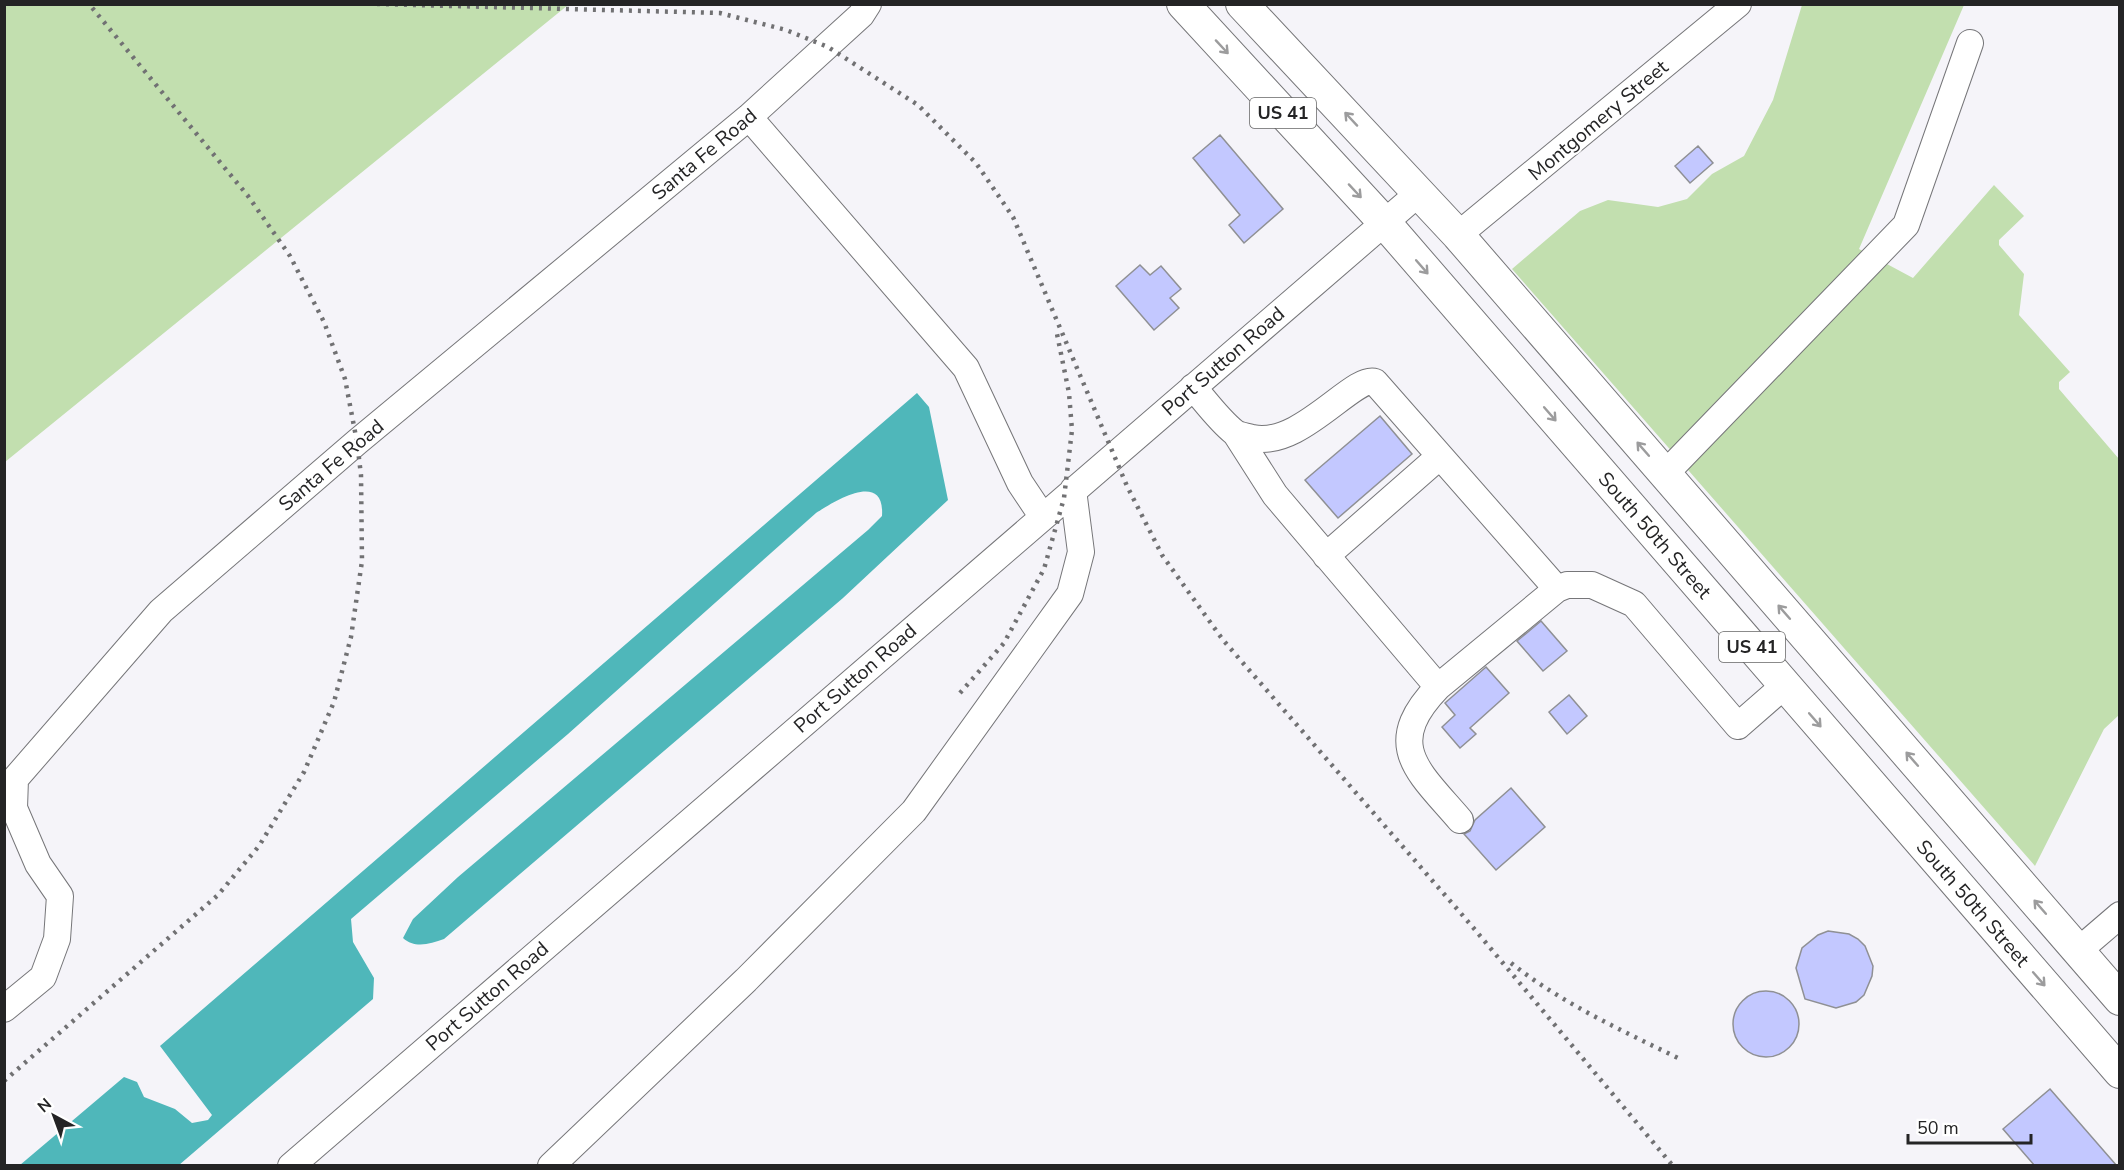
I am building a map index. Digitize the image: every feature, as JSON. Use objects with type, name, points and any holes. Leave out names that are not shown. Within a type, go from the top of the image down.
[{"type":"main road","name":"South 50th Street","points":[[1183,4],[1384,222],[2120,1072]]},
{"type":"main road","name":"US 41","points":[[1242,4],[1458,235],[2120,999]]},
{"type":"street","name":"Santa Fe Road","points":[[4,1009],[43,977],[57,939],[60,896],[38,864],[14,808],[15,779],[161,611],[366,435],[749,117],[861,15],[868,4]]},
{"type":"street","name":"Montgomery Street","points":[[1458,235],[1738,4]]},
{"type":"street","points":[[1665,474],[1906,225],[1970,44]]},
{"type":"street","points":[[749,117],[966,368],[1020,483],[1042,516]]},
{"type":"street","name":"Port Sutton Road","points":[[291,1166],[1420,192]]},
{"type":"street","points":[[1236,434],[1259,439],[1286,434],[1315,420],[1359,384],[1370,381],[1380,386],[1557,589]]},
{"type":"street","points":[[1193,387],[1236,434],[1275,495],[1438,687]]},
{"type":"street","points":[[1326,556],[1440,456]]},
{"type":"street","points":[[551,1166],[746,980],[914,811],[1070,594],[1082,552],[1073,490]]},
{"type":"street","points":[[1460,820],[1420,773],[1409,744],[1414,717],[1419,706],[1438,687],[1557,589],[1567,585],[1592,585],[1634,604],[1738,726],[1785,686]]},
{"type":"street","points":[[2078,951],[2120,915]]},
{"type":"green space","points":[[5,4],[568,4],[568,5],[5,462]]},
{"type":"green space","points":[[1802,5],[1964,5],[1859,249],[1913,278],[1994,185],[2024,216],[1999,240],[1999,245],[2024,274],[2019,315],[2070,372],[2059,382],[2059,389],[2119,459],[2119,715],[2104,729],[2035,866],[1512,269],[1580,211],[1608,200],[1658,207],[1687,199],[1712,174],[1744,156],[1773,100]]},
{"type":"water","points":[[917,393],[929,407],[948,500],[843,598],[444,939],[428,944],[412,944],[403,938],[413,919],[458,877],[868,530],[882,516],[881,502],[876,494],[857,493],[816,513],[568,734],[351,919],[353,942],[374,978],[373,999],[179,1165],[20,1165],[124,1077],[137,1082],[144,1097],[175,1109],[192,1123],[208,1120],[212,1115],[160,1046]]},
{"type":"building","points":[[1220,135],[1283,209],[1244,243],[1229,225],[1240,215],[1193,158]]},
{"type":"building","points":[[1698,146],[1713,163],[1690,183],[1675,166]]},
{"type":"building","points":[[1140,265],[1150,275],[1161,266],[1181,289],[1170,298],[1179,308],[1154,330],[1116,286]]},
{"type":"building","points":[[1380,416],[1412,454],[1338,518],[1305,480]]},
{"type":"building","points":[[1541,621],[1567,651],[1543,671],[1517,641]]},
{"type":"building","points":[[1486,667],[1509,693],[1470,728],[1476,734],[1460,748],[1442,727],[1455,715],[1445,703]]},
{"type":"building","points":[[1569,695],[1587,716],[1567,734],[1549,712]]},
{"type":"building","points":[[1511,788],[1545,827],[1496,870],[1464,834],[1470,831],[1475,820]]},
{"type":"building","points":[[1828,931],[1849,934],[1858,939],[1865,946],[1873,966],[1872,976],[1864,995],[1856,1002],[1836,1008],[1805,999],[1796,968],[1802,948],[1818,935]]},
{"type":"building","points":[[1759,991],[1773,991],[1785,996],[1794,1005],[1799,1024],[1797,1037],[1790,1048],[1773,1057],[1759,1057],[1747,1052],[1738,1043],[1733,1031],[1733,1017],[1738,1005],[1747,996]]},
{"type":"building","points":[[2050,1089],[2117,1166],[2035,1166],[2003,1129]]},
{"type":"railway","points":[[4,1081],[218,895],[259,846],[304,772],[334,702],[351,637],[362,561],[361,475],[357,442],[345,379],[324,322],[290,256],[248,196],[89,4]]},
{"type":"railway","points":[[377,4],[720,13],[786,30],[828,47],[918,105],[976,163],[1013,217],[1127,486],[1162,555],[1223,640],[1471,925],[1673,1166]]},
{"type":"railway","points":[[960,693],[1004,643],[1044,569],[1064,498],[1072,430],[1069,393],[1057,334]]},
{"type":"railway","points":[[1511,963],[1572,1004],[1680,1059]]}]
